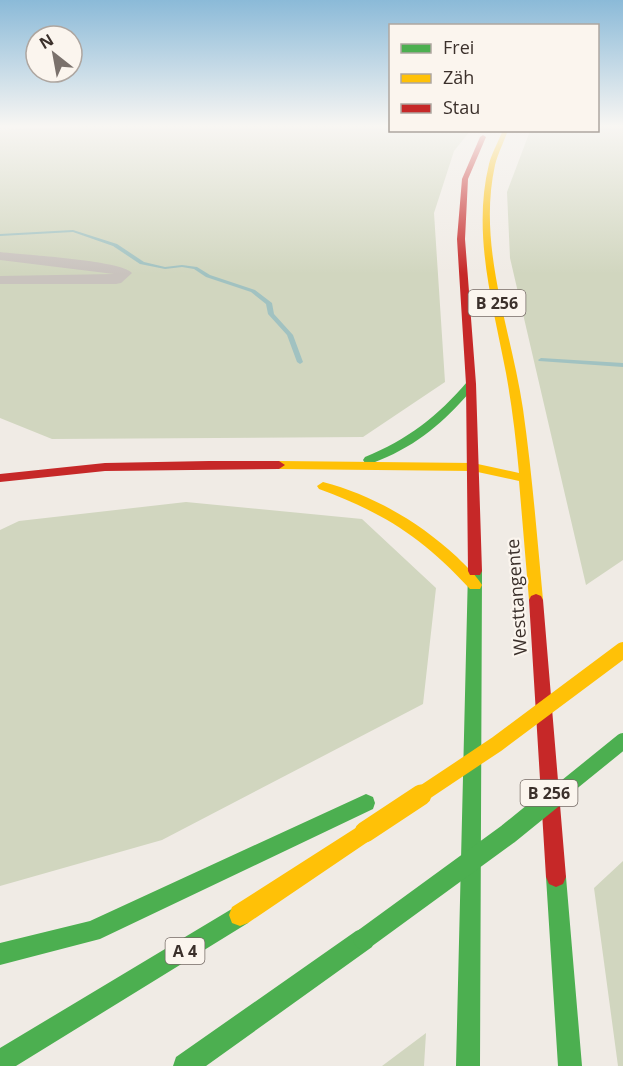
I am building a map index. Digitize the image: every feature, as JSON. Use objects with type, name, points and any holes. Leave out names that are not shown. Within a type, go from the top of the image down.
[{"type":"main road","name":"Westtangente","points":[[467,175],[461,239],[471,384],[473,467],[468,485],[475,585],[468,1066]]},
{"type":"main road","name":"Westtangente","points":[[490,175],[486,217],[500,324],[520,429],[570,1066]]},
{"type":"main road","points":[[359,464],[400,449],[432,429],[471,384]]},
{"type":"main road","points":[[0,478],[30,473],[134,464],[359,464],[473,467],[524,478]]},
{"type":"main road","points":[[468,485],[524,478]]},
{"type":"main road","points":[[366,485],[317,486],[366,501],[407,522],[444,551],[475,585]]},
{"type":"main road","name":"A 4","points":[[0,1062],[194,945],[366,832],[497,744],[623,650]]},
{"type":"main road","points":[[185,1066],[508,834],[623,741]]},
{"type":"main road","points":[[421,778],[497,744]]},
{"type":"main road","points":[[508,834],[604,775]]},
{"type":"main road","points":[[0,954],[92,931],[372,801]]},
{"type":"street","points":[[0,256],[112,268],[125,273],[116,280],[0,280]]},
{"type":"green space","points":[[0,175],[446,175],[434,213],[445,382],[363,437],[52,439],[0,418]]},
{"type":"green space","points":[[514,175],[623,175],[623,560],[586,585],[510,258],[507,192]]},
{"type":"green space","points":[[186,502],[362,519],[436,588],[423,704],[162,840],[0,886],[0,530],[19,521]]},
{"type":"green space","points":[[623,861],[623,1066],[618,1066],[594,888]]},
{"type":"green space","points":[[426,1033],[424,1066],[382,1066]]},
{"type":"waterway","points":[[0,235],[73,231],[115,245],[142,263],[165,268],[182,266],[195,268],[208,276],[253,291],[269,303],[271,314],[290,335],[300,362]]},
{"type":"waterway","points":[[541,360],[623,365]]},
{"type":"traffic: fast","points":[[369,460],[400,446],[426,430],[471,384]]},
{"type":"traffic: fast","points":[[468,1066],[475,571]]},
{"type":"traffic: fast","points":[[364,939],[508,834],[623,741]]},
{"type":"traffic: fast","points":[[0,954],[92,931],[366,803]]},
{"type":"traffic: fast","points":[[556,877],[570,1066]]},
{"type":"traffic: fast","points":[[0,1062],[240,915]]},
{"type":"traffic: fast","points":[[185,1066],[364,939]]},
{"type":"traffic: slow","points":[[490,175],[486,196],[489,266],[517,406],[536,600]]},
{"type":"traffic: slow","points":[[279,465],[473,467],[524,478]]},
{"type":"traffic: slow","points":[[323,486],[369,504],[406,524],[440,550],[475,585]]},
{"type":"traffic: slow","points":[[365,832],[497,744],[623,650]]},
{"type":"traffic: slow","points":[[240,915],[365,832]]},
{"type":"traffic: jam","points":[[467,175],[461,239],[471,384],[475,571]]},
{"type":"traffic: jam","points":[[0,478],[105,467],[279,465]]},
{"type":"traffic: jam","points":[[536,600],[556,877]]}]
